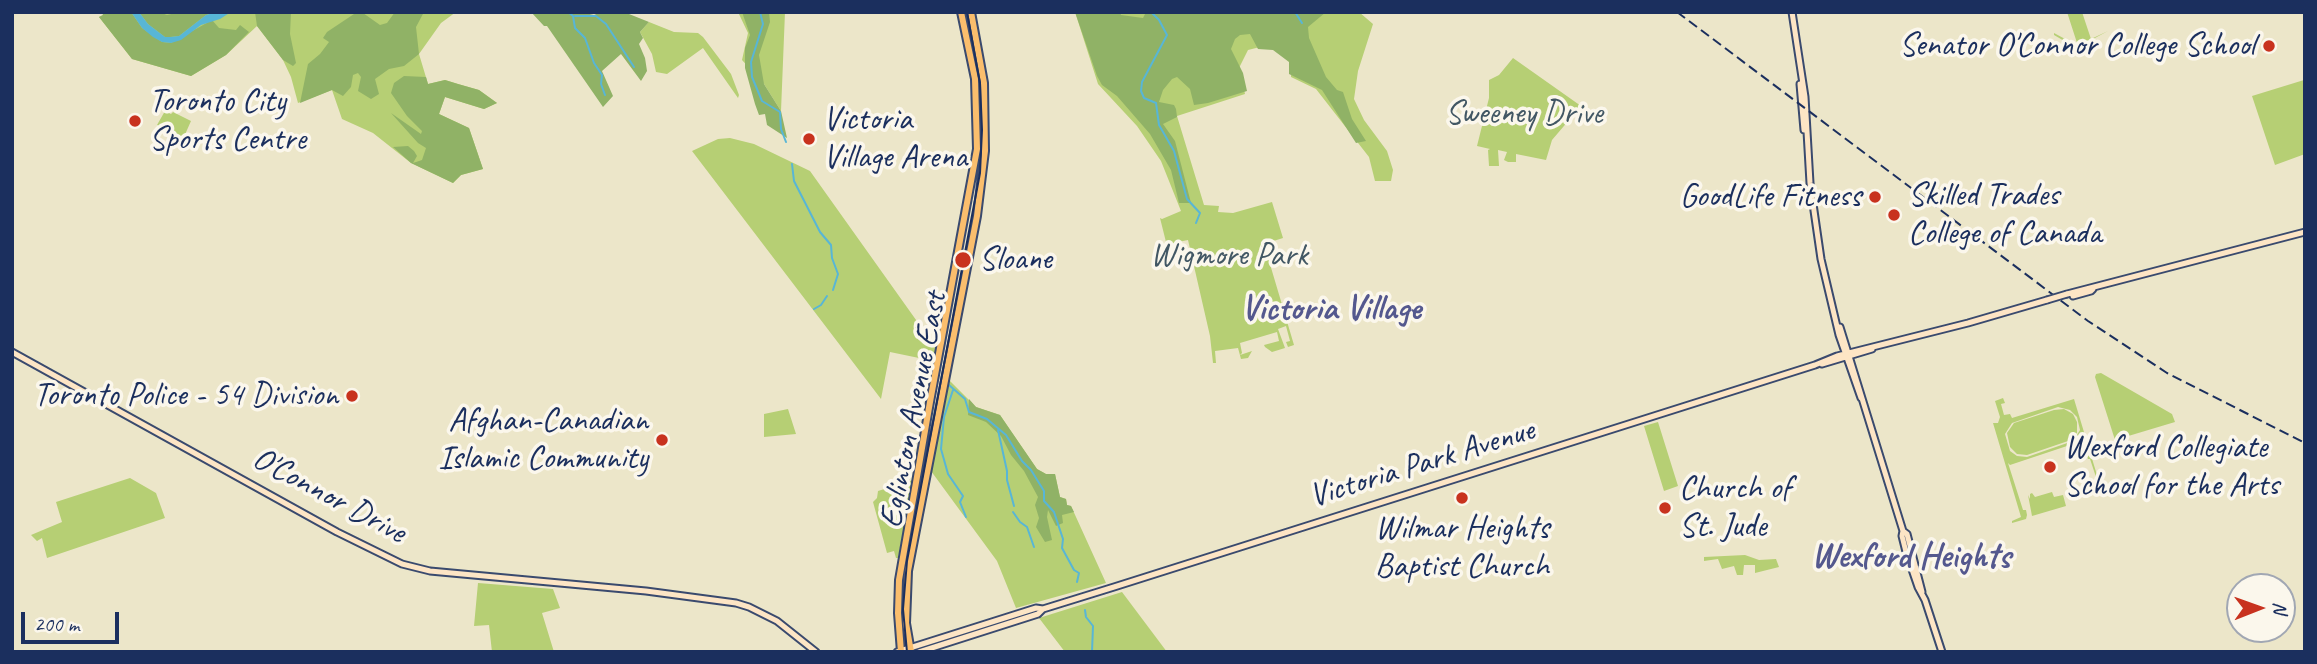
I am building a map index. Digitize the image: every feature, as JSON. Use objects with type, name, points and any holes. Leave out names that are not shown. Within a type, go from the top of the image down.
[{"type":"main road","name":"Eglinton Avenue East","points":[[899,651],[899,580],[977,149],[975,79],[961,12]]},
{"type":"main road","name":"Eglinton Avenue East","points":[[910,649],[906,623],[908,571],[977,216],[985,150],[982,73],[971,12]]},
{"type":"main road","points":[[1793,14],[1805,97],[1806,139],[1822,265],[1847,355],[1903,531],[1908,556],[1942,652]]},
{"type":"main road","name":"Victoria Park Avenue","points":[[899,651],[1036,608],[1043,609],[1847,355],[2305,232]]},
{"type":"main road","name":"O'Connor Drive","points":[[12,352],[337,532],[402,564],[430,570],[743,604],[764,613],[806,643],[814,652]]},
{"type":"main road","name":"Victoria Park Avenue","points":[[919,652],[1038,614],[1043,609]]},
{"type":"green space","points":[[102,12],[456,12],[441,23],[419,54],[428,84],[445,80],[479,90],[497,103],[484,109],[445,97],[439,114],[469,128],[483,169],[461,175],[453,183],[411,163],[373,133],[342,119],[332,90],[298,103],[283,60],[257,26],[226,55],[191,76],[132,59],[99,17],[103,15]]},
{"type":"green space","points":[[102,12],[131,12],[142,28],[162,42],[171,43],[212,20],[219,28],[236,30],[240,25],[249,32],[226,55],[191,76],[132,59],[99,17],[103,15]]},
{"type":"green space","points":[[139,12],[159,12],[167,15],[180,12],[216,12],[206,15],[179,36],[165,37],[148,24]]},
{"type":"green space","points":[[255,12],[291,12],[290,34],[296,63],[293,66],[283,60],[257,26]]},
{"type":"green space","points":[[357,12],[380,25],[387,23],[395,12],[424,12],[416,27],[419,54],[404,66],[389,69],[375,79],[379,94],[371,99],[358,91],[361,77],[358,73],[353,75],[351,87],[343,96],[332,90],[300,103],[308,64],[329,42],[323,38],[327,32]]},
{"type":"green space","points":[[531,12],[581,12],[594,15],[601,12],[624,12],[649,22],[640,32],[643,38],[639,44],[647,71],[641,81],[621,54],[602,71],[613,96],[603,107],[547,26]]},
{"type":"green space","points":[[738,12],[785,12],[781,111],[764,84],[742,60],[748,33]]},
{"type":"green space","points":[[742,12],[769,12],[770,22],[759,55],[764,84],[781,111],[787,138],[767,125],[765,114],[759,115],[755,104],[745,68],[745,48],[750,35]]},
{"type":"green space","name":"Wigmore Park","points":[[1075,12],[1359,12],[1373,24],[1358,71],[1354,99],[1364,120],[1387,151],[1393,170],[1391,181],[1375,181],[1369,157],[1316,89],[1291,77],[1291,63],[1285,54],[1264,46],[1248,50],[1239,68],[1245,94],[1177,116],[1204,205],[1219,206],[1218,212],[1233,213],[1272,202],[1283,238],[1264,244],[1294,345],[1288,347],[1286,342],[1290,341],[1286,326],[1278,329],[1285,348],[1272,352],[1264,345],[1279,341],[1277,332],[1240,343],[1240,355],[1252,351],[1248,358],[1241,359],[1238,348],[1215,351],[1216,363],[1213,363],[1210,336],[1188,240],[1168,244],[1160,218],[1181,211],[1161,161],[1137,126],[1098,84]]},
{"type":"green space","points":[[1075,12],[1120,12],[1121,15],[1143,18],[1146,12],[1326,12],[1308,27],[1309,38],[1326,77],[1337,90],[1343,92],[1352,119],[1366,141],[1356,143],[1322,90],[1289,74],[1289,62],[1273,50],[1258,49],[1250,34],[1240,35],[1231,49],[1243,73],[1247,91],[1194,105],[1190,89],[1177,77],[1163,90],[1159,102],[1174,105],[1177,117],[1163,124],[1175,141],[1191,203],[1179,203],[1171,170],[1150,134],[1117,96],[1102,85],[1097,76]]},
{"type":"green space","points":[[2067,12],[2082,12],[2091,39],[2108,31],[2093,39],[2095,46],[2093,44],[2078,49],[2054,35],[2078,46]]},
{"type":"green space","points":[[649,22],[674,32],[698,33],[703,37],[731,74],[738,98],[703,48],[667,74],[656,72],[652,54],[640,32]]},
{"type":"green space","name":"Sweeney Drive","points":[[1513,58],[1581,106],[1552,140],[1546,160],[1516,154],[1516,162],[1508,162],[1504,160],[1507,152],[1498,150],[1499,166],[1489,166],[1490,149],[1477,146],[1489,98],[1489,80],[1499,75]]},
{"type":"green space","points":[[404,76],[426,77],[428,84],[445,80],[479,90],[497,103],[484,109],[445,97],[439,114],[469,128],[483,169],[461,175],[453,183],[411,163],[393,147],[408,146],[417,156],[413,163],[422,160],[426,148],[418,143],[391,113],[421,134],[422,131],[407,116],[391,93],[394,83]]},
{"type":"green space","points":[[2304,80],[2305,154],[2275,165],[2252,96]]},
{"type":"green space","points":[[165,111],[191,121],[183,139],[157,125]]},
{"type":"green space","points":[[730,138],[754,144],[810,171],[936,348],[931,374],[919,358],[890,352],[881,399],[692,151],[718,139]]},
{"type":"green space","points":[[2101,373],[2172,414],[2175,422],[2115,440],[2095,377]]},
{"type":"green space","points":[[949,380],[976,407],[1000,415],[1037,469],[1046,474],[1055,474],[1060,497],[1066,499],[1067,505],[1071,506],[1106,583],[1016,608],[997,561],[931,471]]},
{"type":"green space","points":[[2003,398],[2005,403],[2001,404],[2004,415],[2010,414],[2012,418],[2074,399],[2103,495],[2097,494],[2095,474],[2086,454],[2088,451],[2085,440],[2010,465],[2008,463],[2027,515],[2026,519],[2012,523],[2021,517],[1993,423],[1998,423],[2000,417],[1995,401]],"holes":[[[2058,407],[2070,410],[2077,417],[2080,430],[2073,441],[2027,457],[2017,456],[2010,451],[2005,434],[2012,423]]]},
{"type":"green space","points":[[969,399],[976,407],[1000,415],[1037,469],[1046,474],[1055,474],[1060,497],[1066,499],[1067,505],[1071,506],[1074,512],[1062,515],[1063,523],[1056,526],[1048,510],[1052,540],[1045,542],[1036,527],[1039,518],[1035,505],[1038,497],[1024,471],[1001,436],[986,422],[968,415]]},
{"type":"green space","points":[[788,409],[796,434],[764,437],[764,414]]},
{"type":"green space","points":[[2064,409],[2073,414],[2077,422],[2077,433],[2071,440],[2027,455],[2017,454],[2010,447],[2007,433],[2014,423]]},
{"type":"green space","points":[[1658,422],[1678,486],[1664,491],[1644,426]]},
{"type":"green space","points":[[130,478],[156,493],[165,518],[47,558],[42,538],[37,541],[31,535],[62,522],[56,502]]},
{"type":"green space","points":[[913,480],[896,558],[894,551],[887,553],[873,502],[878,491]]},
{"type":"green space","points":[[2052,492],[2054,497],[2063,495],[2066,506],[2032,516],[2028,495],[2030,499],[2032,493],[2035,497]]},
{"type":"green space","points":[[1745,555],[1759,560],[1776,559],[1779,567],[1755,573],[1755,565],[1744,565],[1743,575],[1737,575],[1734,566],[1722,569],[1718,559],[1704,561],[1704,557]]},
{"type":"green space","points":[[478,583],[553,589],[560,608],[542,613],[554,652],[492,652],[489,625],[474,626]]},
{"type":"green space","points":[[1122,592],[1167,652],[1065,652],[1039,618]]},
{"type":"water","points":[[131,12],[139,12],[148,24],[165,37],[170,37],[179,36],[206,15],[231,12],[201,25],[181,40],[171,43],[153,37],[142,28]]},
{"type":"waterway","points":[[568,12],[573,16],[575,28],[585,38],[594,63],[602,75],[601,84],[605,95]]},
{"type":"waterway","points":[[760,12],[763,24],[751,62],[752,77],[762,101],[780,112],[781,129],[786,142]]},
{"type":"waterway","points":[[1151,12],[1167,35],[1142,82],[1141,91],[1144,98],[1156,103],[1159,125],[1174,151],[1187,199],[1200,213],[1196,223]]},
{"type":"waterway","points":[[1295,12],[1302,23]]},
{"type":"waterway","points":[[575,16],[596,16],[606,24],[634,67]]},
{"type":"waterway","points":[[792,164],[794,181],[820,232],[831,245],[838,274],[833,290]]},
{"type":"waterway","points":[[814,309],[821,305],[827,296]]},
{"type":"waterway","points":[[949,385],[965,399],[969,412],[987,419],[1006,435],[1031,470],[1044,491],[1044,501],[1054,512],[1063,539],[1062,548],[1074,570],[1079,573],[1077,582]]},
{"type":"waterway","points":[[953,390],[944,417],[941,449],[948,474],[963,496],[960,502],[966,517]]},
{"type":"waterway","points":[[998,430],[1014,506]]},
{"type":"waterway","points":[[1013,512],[1027,527],[1034,547]]},
{"type":"waterway","points":[[1085,610],[1086,617],[1093,626],[1092,652]]},
{"type":"tram line","points":[[907,652],[903,609],[907,561],[980,173],[980,83],[967,12]]},
{"type":"railway","points":[[1677,12],[2088,321],[2167,373],[2305,443]]},
{"type":"place","name":"Senator O'Connor College School","points":[[2269,46]]},
{"type":"place","name":"Toronto City Sports Centre","points":[[135,121]]},
{"type":"place","name":"Victoria Village Arena","points":[[809,139]]},
{"type":"place","name":"GoodLife Fitness","points":[[1875,197]]},
{"type":"place","name":"Skilled Trades College of Canada","points":[[1894,215]]},
{"type":"place","name":"Sloane","points":[[963,260]]},
{"type":"place","name":"Toronto Police - 54 Division","points":[[352,396]]},
{"type":"place","name":"Afghan-Canadian Islamic Community","points":[[662,440]]},
{"type":"place","name":"Wexford Collegiate School for the Arts","points":[[2050,467]]},
{"type":"place","name":"Wilmar Heights Baptist Church","points":[[1462,498]]},
{"type":"place","name":"Church of St. Jude","points":[[1665,508]]},
{"type":"district","name":"Victoria Village","points":[[1331,310]]},
{"type":"district","name":"Wexford Heights","points":[[1911,558]]}]
